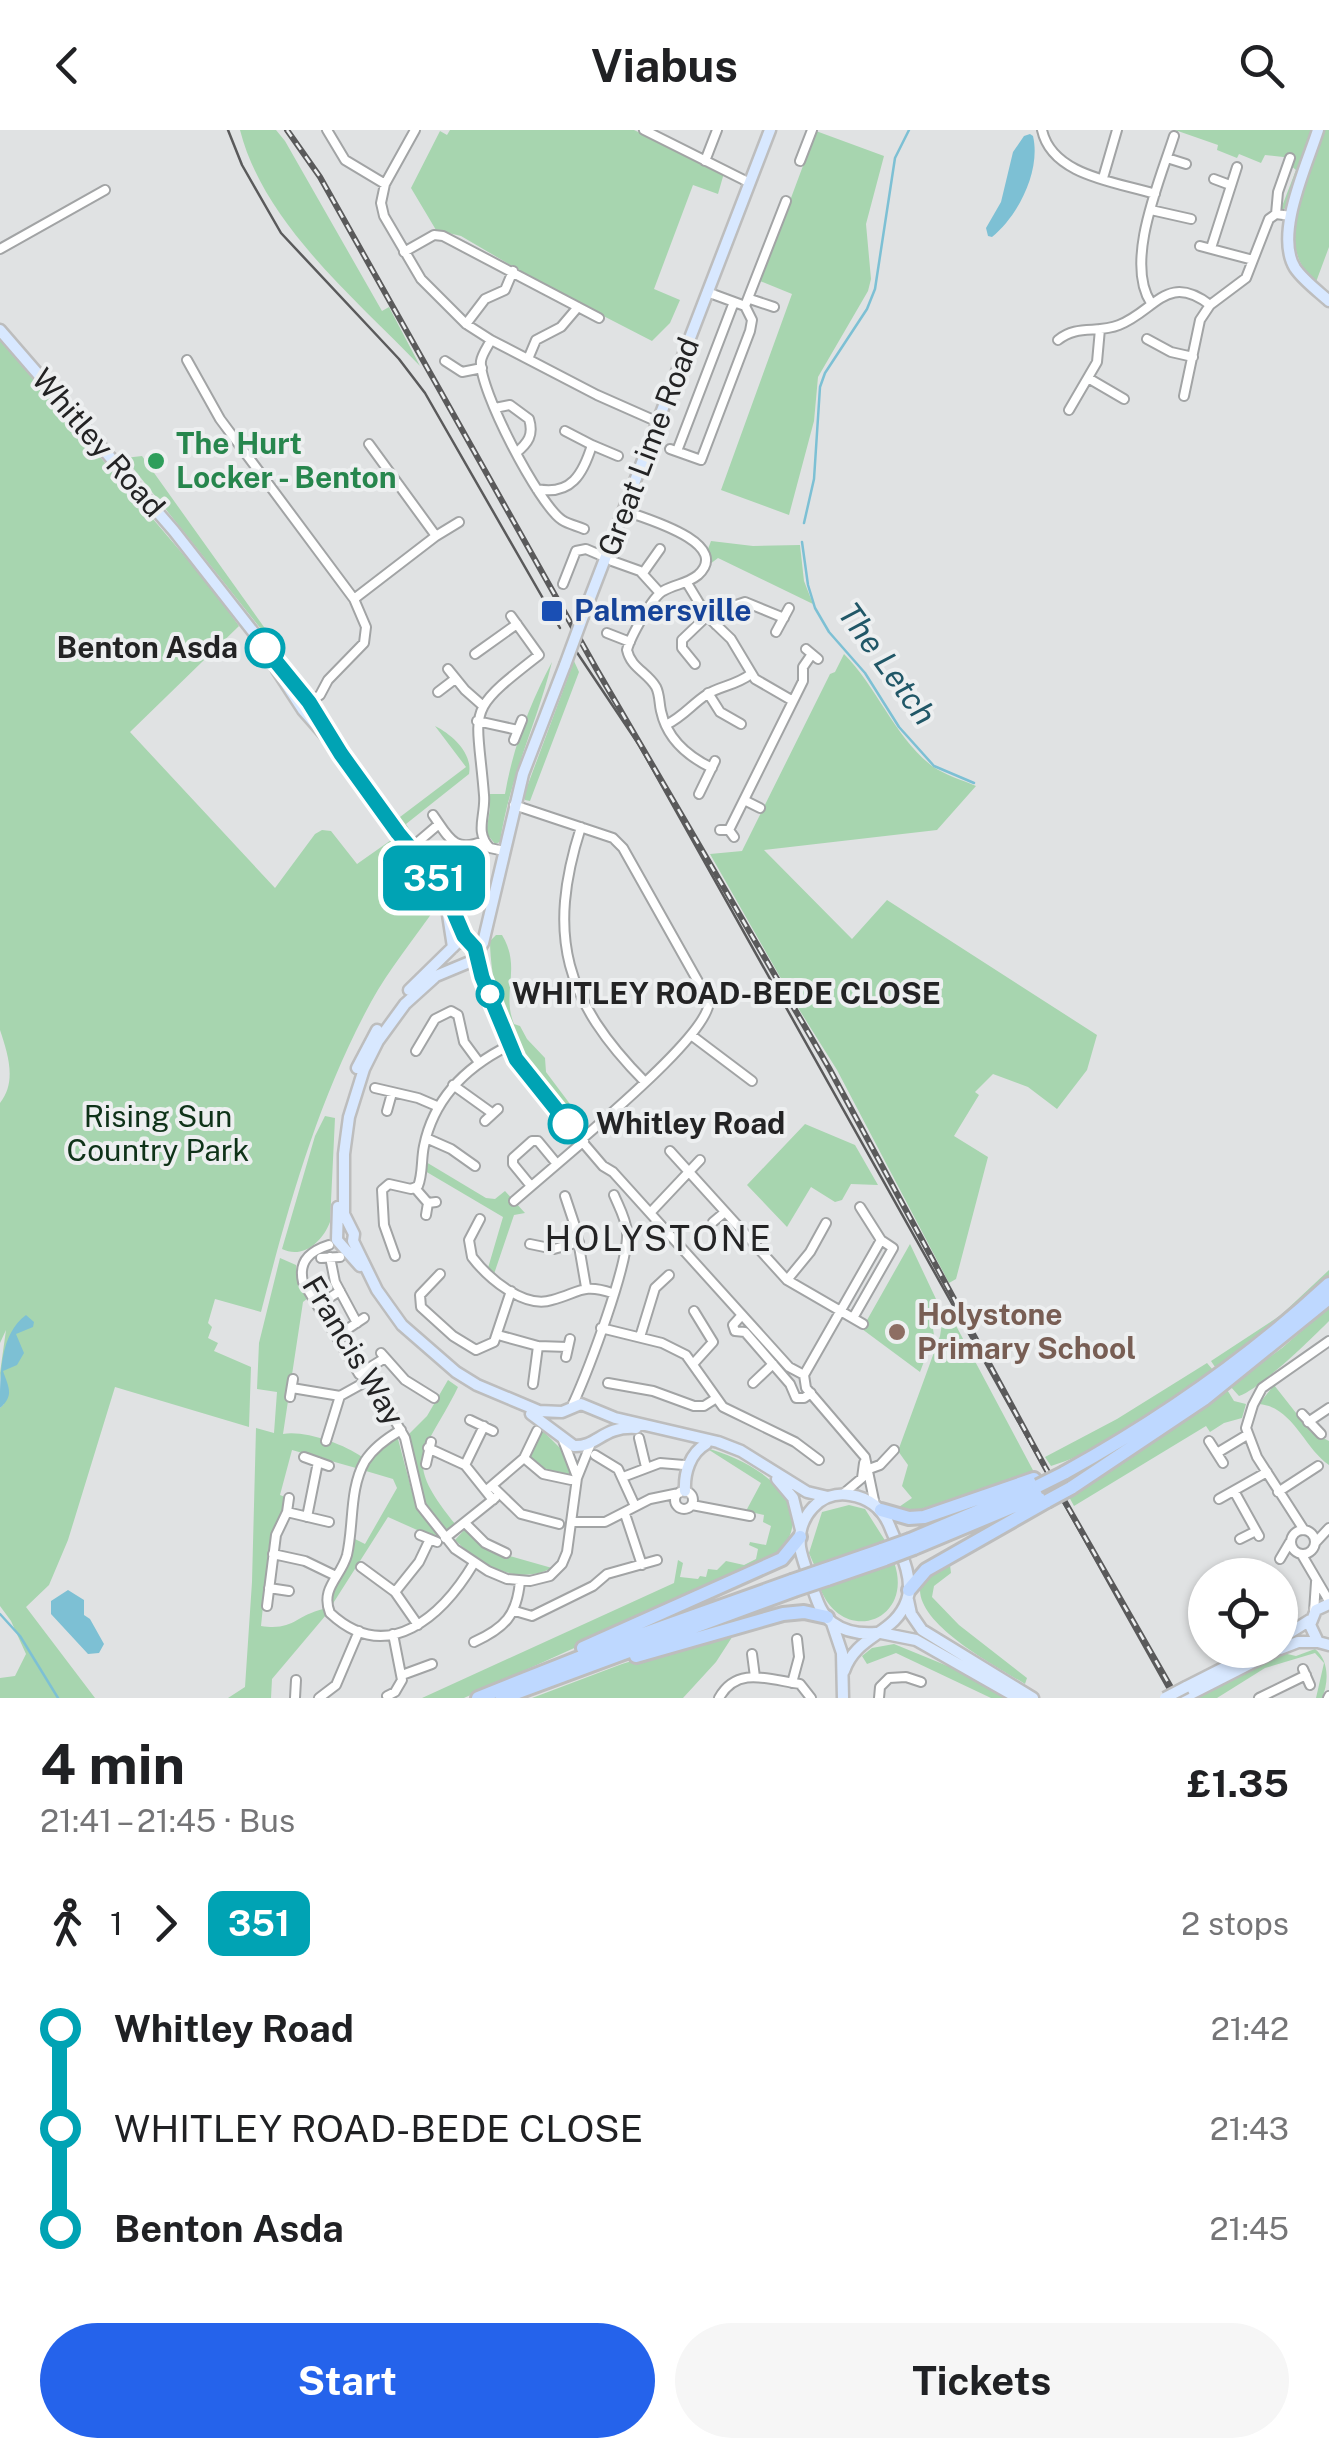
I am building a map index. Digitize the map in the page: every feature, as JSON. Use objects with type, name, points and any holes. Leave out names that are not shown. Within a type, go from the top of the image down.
[{"type":"highway","points":[[1066,1477],[1260,1345],[1329,1284]]},
{"type":"highway","points":[[502,1698],[912,1544],[1121,1452],[1204,1400],[1329,1298]]},
{"type":"highway","points":[[878,1507],[908,1518],[924,1517],[1040,1490]]},
{"type":"highway","points":[[909,1594],[932,1566],[1040,1490]]},
{"type":"highway","points":[[537,1674],[640,1621],[782,1559],[801,1533]]},
{"type":"highway","points":[[478,1698],[793,1586]]},
{"type":"highway","points":[[582,1666],[602,1665],[783,1614],[804,1612],[829,1620]]},
{"type":"main road","name":"Great Lime Road","points":[[476,954],[485,938],[514,805],[770,130]]},
{"type":"main road","points":[[1318,130],[1291,216],[1288,241],[1299,274],[1329,300]]},
{"type":"main road","name":"Whitley Road","points":[[0,330],[174,531],[269,653],[304,706],[447,894],[468,941]]},
{"type":"main road","name":"Whitley Road","points":[[269,653],[304,706]]},
{"type":"main road","points":[[428,872],[442,906],[446,937],[433,968]]},
{"type":"main road","name":"Whitley Road","points":[[428,872],[447,908],[453,947]]},
{"type":"main road","points":[[485,938],[458,942],[388,1014],[369,1042],[351,1082],[338,1148],[338,1244],[402,1326],[437,1359],[478,1386],[539,1411],[562,1412],[574,1404],[718,1442],[750,1456],[807,1492],[828,1497]]},
{"type":"main road","points":[[338,1244],[344,1214],[346,1137],[364,1069],[404,1004],[436,976],[476,954],[468,941]]},
{"type":"main road","points":[[453,947],[454,957],[462,963]]},
{"type":"main road","points":[[338,1244],[356,1258],[386,1310],[416,1345],[454,1375],[539,1417],[574,1446],[595,1444],[615,1428],[636,1428],[735,1454],[782,1482],[794,1498],[803,1560],[817,1601],[840,1642],[844,1698]]},
{"type":"main road","points":[[592,1409],[595,1444]]},
{"type":"main road","points":[[561,1437],[558,1423],[562,1412]]},
{"type":"main road","points":[[687,1496],[685,1478],[693,1455],[706,1444]]},
{"type":"main road","points":[[801,1533],[811,1508],[828,1497],[842,1494],[878,1507],[906,1570],[911,1614],[922,1630],[1033,1698]]},
{"type":"main road","points":[[844,1672],[854,1650],[898,1617],[909,1594]]},
{"type":"main road","points":[[1298,1626],[1329,1603]]},
{"type":"main road","points":[[1312,1616],[1310,1629],[1325,1646]]},
{"type":"main road","points":[[829,1620],[851,1631],[901,1634],[916,1640],[1018,1698]]},
{"type":"main road","points":[[1298,1642],[1325,1646]]},
{"type":"main road","points":[[1186,1693],[1228,1668]]},
{"type":"main road","points":[[1165,1698],[1186,1693],[1238,1668]]},
{"type":"street","points":[[344,130],[329,134],[346,160],[385,184]]},
{"type":"street","points":[[414,130],[385,184],[381,208],[421,279],[466,324],[491,340],[658,422]]},
{"type":"street","points":[[644,130],[750,183]]},
{"type":"street","points":[[705,161],[717,130]]},
{"type":"street","points":[[800,161],[812,130]]},
{"type":"street","points":[[1042,130],[1048,148],[1060,162],[1102,180],[1156,194]]},
{"type":"street","points":[[1102,180],[1117,130]]},
{"type":"street","points":[[1151,304],[1140,276],[1151,210],[1174,136]]},
{"type":"street","points":[[1113,145],[1124,148]]},
{"type":"street","points":[[1167,158],[1186,164]]},
{"type":"street","points":[[1276,214],[1278,192],[1290,169],[1290,158]]},
{"type":"street","points":[[1211,248],[1237,167]]},
{"type":"street","points":[[1214,179],[1230,185]]},
{"type":"street","points":[[0,248],[105,190]]},
{"type":"street","points":[[734,302],[674,450],[701,460],[755,327],[748,302],[783,202]]},
{"type":"street","points":[[1151,210],[1178,212],[1192,219]]},
{"type":"street","points":[[1184,396],[1199,325],[1210,305],[1244,281],[1268,218],[1276,214],[1291,216]]},
{"type":"street","points":[[404,252],[438,234],[599,318]]},
{"type":"street","points":[[1200,246],[1253,260]]},
{"type":"street","points":[[466,324],[486,299],[505,290],[513,271]]},
{"type":"street","points":[[707,292],[734,302],[774,307]]},
{"type":"street","points":[[1058,340],[1074,330],[1127,322],[1168,294],[1196,295],[1210,305]]},
{"type":"street","points":[[528,359],[536,340],[561,327],[578,306]]},
{"type":"street","points":[[1073,319],[1074,330]]},
{"type":"street","points":[[1069,410],[1098,358],[1100,329]]},
{"type":"street","points":[[1147,339],[1193,357]]},
{"type":"street","points":[[491,340],[482,357],[482,368],[516,453],[561,520],[584,528]]},
{"type":"street","points":[[1151,356],[1157,346]]},
{"type":"street","points":[[186,360],[220,419],[354,599],[366,628],[364,643],[304,706]]},
{"type":"street","points":[[445,362],[462,372],[482,368]]},
{"type":"street","points":[[1088,378],[1124,399]]},
{"type":"street","points":[[1106,402],[1112,392]]},
{"type":"street","points":[[495,408],[510,405],[529,419],[530,436],[516,453]]},
{"type":"street","points":[[565,430],[618,456]]},
{"type":"street","points":[[369,444],[436,536]]},
{"type":"street","points":[[537,489],[551,492],[572,485],[580,477],[592,445]]},
{"type":"street","points":[[625,511],[671,529],[703,548],[706,558],[704,568],[687,583],[660,592],[630,642],[630,660],[656,686],[666,725],[684,752],[714,764],[699,788]]},
{"type":"street","points":[[354,599],[459,522]]},
{"type":"street","points":[[643,573],[658,551],[646,547]]},
{"type":"street","points":[[563,584],[572,572],[572,558],[580,549],[643,573],[660,592]]},
{"type":"street","points":[[687,583],[707,616],[731,639],[751,674],[793,701]]},
{"type":"street","points":[[716,625],[732,608],[745,602],[784,618]]},
{"type":"street","points":[[776,632],[789,608]]},
{"type":"street","points":[[504,851],[493,849],[484,841],[477,720],[482,705],[502,683],[539,655],[510,616]]},
{"type":"street","points":[[696,664],[682,648],[682,638],[707,616]]},
{"type":"street","points":[[475,654],[488,650],[517,624]]},
{"type":"street","points":[[612,632],[630,642]]},
{"type":"street","points":[[728,832],[804,679],[803,667],[812,654]]},
{"type":"street","points":[[679,662],[688,656]]},
{"type":"street","points":[[448,668],[482,705]]},
{"type":"street","points":[[666,725],[686,715],[708,693],[738,684],[751,674]]},
{"type":"street","points":[[438,692],[455,678]]},
{"type":"street","points":[[708,693],[720,712],[737,722],[728,731]]},
{"type":"street","points":[[477,720],[516,735],[522,720]]},
{"type":"street","points":[[744,800],[760,808]]},
{"type":"street","points":[[514,805],[613,838],[623,848],[709,1001],[709,1010],[691,1035],[514,1201]]},
{"type":"street","points":[[432,815],[450,838],[466,846],[484,841]]},
{"type":"street","points":[[418,840],[439,824]]},
{"type":"street","points":[[581,827],[564,907],[569,963],[584,1006],[598,1029],[645,1082]]},
{"type":"street","points":[[466,846],[459,865],[473,867]]},
{"type":"street","points":[[476,954],[510,1045],[527,1077],[789,1368],[804,1376]]},
{"type":"street","points":[[462,963],[482,977]]},
{"type":"street","points":[[416,1051],[436,1019],[451,1010],[458,1015],[464,1042],[478,1061]]},
{"type":"street","points":[[691,1035],[752,1082]]},
{"type":"street","points":[[415,1188],[420,1180],[426,1138],[453,1085],[478,1061],[510,1045]]},
{"type":"street","points":[[453,1085],[495,1111],[485,1121]]},
{"type":"street","points":[[375,1088],[439,1107]]},
{"type":"street","points":[[387,1111],[392,1093]]},
{"type":"street","points":[[426,1138],[472,1160]]},
{"type":"street","points":[[531,1186],[513,1164],[513,1158],[532,1141],[538,1141],[557,1164]]},
{"type":"street","points":[[670,1151],[787,1280],[863,1324]]},
{"type":"street","points":[[650,1212],[700,1160]]},
{"type":"street","points":[[402,1245],[394,1253],[384,1225],[382,1190],[392,1184],[415,1188],[432,1202],[426,1215]]},
{"type":"street","points":[[574,1404],[588,1372],[626,1246],[630,1224],[614,1195]]},
{"type":"street","points":[[571,1201],[586,1287]]},
{"type":"street","points":[[853,1318],[893,1248],[881,1240],[859,1206]]},
{"type":"street","points":[[713,1222],[725,1212]]},
{"type":"street","points":[[475,1222],[470,1240],[472,1257],[511,1291],[545,1302],[586,1287],[612,1293]]},
{"type":"street","points":[[787,1280],[810,1252],[826,1222]]},
{"type":"street","points":[[878,1507],[858,1450],[804,1384],[804,1376],[881,1240]]},
{"type":"street","points":[[530,1244],[554,1249],[579,1242]]},
{"type":"street","points":[[338,1244],[340,1291],[361,1320],[346,1330]]},
{"type":"street","name":"Francis Way","points":[[338,1244],[310,1254],[302,1266],[303,1282],[401,1430],[411,1455],[418,1499],[437,1540],[498,1576],[520,1580]]},
{"type":"street","points":[[444,1288],[438,1277],[420,1295],[421,1308],[476,1350],[488,1347],[498,1336],[511,1291]]},
{"type":"street","points":[[640,1336],[655,1288],[668,1280]]},
{"type":"street","points":[[318,1305],[340,1291]]},
{"type":"street","points":[[694,1311],[713,1342],[694,1363]]},
{"type":"street","points":[[742,1315],[734,1328],[744,1332],[773,1364],[796,1398],[811,1393]]},
{"type":"street","points":[[601,1328],[640,1336],[678,1351],[694,1363],[715,1399],[733,1414],[809,1447],[820,1460]]},
{"type":"street","points":[[498,1336],[538,1346],[568,1348]]},
{"type":"street","points":[[1329,1341],[1262,1388],[1252,1405],[1247,1435],[1291,1514],[1315,1545],[1312,1567],[1329,1603]]},
{"type":"street","points":[[538,1346],[534,1380],[546,1376]]},
{"type":"street","points":[[326,1441],[340,1396],[364,1378],[383,1355],[405,1380],[434,1398]]},
{"type":"street","points":[[753,1383],[773,1364]]},
{"type":"street","points":[[588,1372],[592,1409]]},
{"type":"street","points":[[627,1386],[629,1375]]},
{"type":"street","points":[[608,1383],[653,1390],[694,1406],[704,1406],[715,1399]]},
{"type":"street","points":[[292,1388],[340,1396]]},
{"type":"street","points":[[1320,1434],[1305,1418],[1329,1408]]},
{"type":"street","points":[[470,1420],[494,1431]]},
{"type":"street","points":[[466,1465],[484,1426]]},
{"type":"street","points":[[401,1430],[383,1441],[364,1464],[355,1494],[347,1554],[327,1595],[328,1610],[360,1631],[392,1634],[418,1625],[448,1602],[474,1563]]},
{"type":"street","points":[[489,1489],[524,1458],[537,1431]]},
{"type":"street","points":[[1217,1453],[1247,1435]]},
{"type":"street","points":[[474,1642],[500,1628],[515,1611],[520,1580],[542,1579],[558,1570],[566,1558],[574,1479],[561,1437]]},
{"type":"street","points":[[639,1438],[646,1467]]},
{"type":"street","points":[[1209,1441],[1223,1462]]},
{"type":"street","points":[[574,1479],[595,1444],[616,1466],[636,1506]]},
{"type":"street","points":[[426,1464],[430,1445],[466,1465],[496,1497],[538,1525],[559,1524]]},
{"type":"street","points":[[842,1494],[863,1475],[864,1462],[858,1450]]},
{"type":"street","points":[[868,1470],[880,1465],[894,1450]]},
{"type":"street","points":[[304,1458],[329,1466]]},
{"type":"street","points":[[524,1458],[551,1477],[574,1479]]},
{"type":"street","points":[[307,1517],[318,1462]]},
{"type":"street","points":[[623,1477],[660,1462],[684,1465]]},
{"type":"street","points":[[1278,1492],[1319,1466]]},
{"type":"street","points":[[1219,1500],[1267,1472]]},
{"type":"street","points":[[1234,1491],[1257,1533],[1240,1539]]},
{"type":"street","points":[[571,1522],[594,1524],[660,1498],[687,1496],[750,1516]]},
{"type":"street","points":[[660,1498],[685,1509],[687,1496]]},
{"type":"street","points":[[677,1506],[676,1498],[687,1496]]},
{"type":"street","points":[[396,1592],[437,1540],[496,1497]]},
{"type":"street","points":[[267,1606],[276,1535],[289,1498]]},
{"type":"street","points":[[287,1512],[328,1522]]},
{"type":"street","points":[[625,1514],[642,1565]]},
{"type":"street","points":[[1291,1514],[1292,1538],[1312,1567]]},
{"type":"street","points":[[1250,1521],[1260,1516]]},
{"type":"street","points":[[464,1522],[485,1543],[506,1553]]},
{"type":"street","points":[[1329,1528],[1315,1545],[1280,1560],[1292,1538],[1329,1528]]},
{"type":"street","points":[[420,1534],[437,1540]]},
{"type":"street","points":[[273,1554],[306,1560],[336,1576]]},
{"type":"street","points":[[515,1611],[532,1616],[593,1586],[606,1574],[657,1560]]},
{"type":"street","points":[[361,1568],[396,1592],[418,1625]]},
{"type":"street","points":[[1312,1616],[1316,1582]]},
{"type":"street","points":[[269,1588],[289,1591]]},
{"type":"street","points":[[326,1697],[360,1631]]},
{"type":"street","points":[[386,1694],[400,1687],[402,1675],[392,1634]]},
{"type":"street","points":[[792,1683],[799,1657],[797,1639]]},
{"type":"street","points":[[751,1651],[756,1676]]},
{"type":"street","points":[[402,1675],[432,1664]]},
{"type":"street","points":[[720,1698],[736,1680],[756,1676],[804,1686],[811,1698]]},
{"type":"street","points":[[1264,1697],[1306,1676]]},
{"type":"street","points":[[295,1698],[296,1680]]},
{"type":"street","points":[[879,1698],[880,1687],[886,1680],[917,1681],[910,1690]]},
{"type":"green space","points":[[240,130],[276,130],[285,141],[382,311],[389,307],[420,366],[290,228],[252,164]]},
{"type":"green space","points":[[450,130],[634,130],[724,173],[718,194],[693,185],[654,289],[680,300],[670,323],[652,341],[553,290],[461,236],[436,230],[411,188],[440,131],[447,135]]},
{"type":"green space","points":[[1175,130],[1314,130],[1291,191],[1290,204],[1281,209],[1296,170],[1290,165],[1292,158],[1265,155],[1261,163],[1239,154],[1237,158],[1217,150],[1218,145]]},
{"type":"green space","points":[[1321,130],[1329,130],[1329,247],[1316,282],[1303,267],[1294,230]]},
{"type":"green space","points":[[816,131],[884,156],[866,224],[871,279],[868,291],[818,377],[814,421],[789,515],[721,490],[792,294],[760,281]]},
{"type":"green space","name":"Rising Sun Country Park","points":[[0,340],[211,587],[239,626],[130,732],[275,888],[322,830],[331,831],[357,864],[394,838],[429,884],[436,907],[378,990],[335,1077],[294,1193],[261,1312],[215,1299],[208,1323],[212,1327],[208,1338],[218,1343],[214,1351],[251,1367],[249,1427],[115,1387],[68,1540],[49,1585],[26,1607],[95,1698],[0,1698],[0,1678],[15,1676],[26,1654],[0,1606],[0,1408],[4,1404],[0,1373],[6,1330],[0,1343],[0,1103],[10,1077],[0,1030]]},
{"type":"green space","points":[[142,456],[311,693],[304,690],[265,634],[125,458]]},
{"type":"green space","points":[[711,541],[753,546],[800,545],[804,581],[813,604],[718,558],[710,564]]},
{"type":"green space","points":[[844,654],[919,754],[937,769],[976,786],[937,830],[764,850],[852,939],[887,900],[1097,1035],[1087,1070],[1057,1109],[1028,1087],[993,1074],[975,1092],[979,1095],[954,1136],[988,1157],[956,1279],[949,1283],[837,1070],[710,854],[742,851],[830,674]]},
{"type":"green space","points":[[574,661],[579,672],[530,801],[525,800],[524,795]]},
{"type":"green space","points":[[552,662],[510,796],[500,842],[495,844],[486,833],[488,794],[505,794],[523,726]]},
{"type":"green space","points":[[435,726],[460,746],[468,759],[469,774],[406,824],[412,841],[396,820],[466,767]]},
{"type":"green space","points":[[502,935],[508,947],[509,1001],[514,1024],[520,1026],[545,1058],[546,1072],[582,1120],[569,1115],[542,1089],[510,1034],[492,972],[490,941]]},
{"type":"green space","points":[[325,1116],[335,1118],[330,1222],[310,1247],[289,1252],[282,1249],[315,1136]]},
{"type":"green space","points":[[805,1124],[855,1145],[878,1185],[851,1184],[842,1200],[835,1202],[811,1187],[787,1227],[747,1185]]},
{"type":"green space","points":[[426,1162],[486,1198],[495,1199],[505,1191],[525,1213],[514,1215],[494,1274],[488,1268],[503,1217],[425,1171]]},
{"type":"green space","points":[[910,1244],[936,1299],[930,1310],[934,1335],[920,1372],[862,1329]]},
{"type":"green space","points":[[280,1258],[296,1265],[299,1284],[308,1298],[303,1302],[283,1434],[324,1439],[362,1457],[356,1468],[292,1450],[280,1495],[285,1497],[284,1504],[269,1546],[261,1626],[287,1625],[323,1609],[326,1615],[272,1679],[271,1698],[228,1698],[245,1687],[256,1428],[274,1433],[277,1392],[257,1389],[259,1343]]},
{"type":"green space","points":[[1329,1270],[1329,1279],[1197,1386],[1124,1433],[1051,1466],[1045,1457],[1117,1419],[1207,1363],[1213,1370],[1211,1361],[1281,1315]]},
{"type":"green space","points":[[945,1305],[1035,1474],[912,1514],[896,1509],[912,1498],[902,1486],[908,1465],[898,1451],[940,1336]]},
{"type":"green space","points":[[1329,1307],[1329,1321],[1272,1374],[1239,1396],[1230,1386],[1282,1348]]},
{"type":"green space","points":[[448,1380],[458,1387],[428,1441],[423,1468],[438,1502],[456,1525],[448,1531],[422,1499],[408,1435],[427,1416]]},
{"type":"green space","points":[[1274,1385],[1311,1432],[1329,1441],[1329,1465],[1281,1412],[1259,1404]]},
{"type":"green space","points":[[1226,1388],[1234,1401],[1246,1404],[1242,1418],[1210,1432],[1206,1426],[1074,1506],[1068,1495]]},
{"type":"green space","points":[[541,1429],[562,1450],[572,1478],[541,1469],[529,1456]]},
{"type":"green space","points":[[398,1439],[416,1507],[444,1542],[388,1517],[332,1605],[334,1588],[351,1555],[353,1538],[365,1544],[397,1488],[393,1479],[366,1471],[379,1451]]},
{"type":"green space","points":[[706,1448],[762,1474],[788,1502],[793,1519],[789,1538],[775,1557],[464,1698],[422,1698],[674,1583],[678,1560],[683,1563],[680,1577],[698,1579],[706,1577],[708,1569],[717,1570],[726,1561],[744,1565],[756,1559],[758,1549],[750,1542],[766,1545],[771,1526],[763,1522],[764,1515],[746,1511],[761,1483]]},
{"type":"green space","points":[[849,1505],[865,1509],[886,1542],[815,1567],[809,1553],[822,1512]]},
{"type":"green space","points":[[467,1527],[506,1555],[552,1568],[526,1575],[487,1565],[455,1540]]},
{"type":"green space","points":[[894,1562],[898,1582],[895,1599],[886,1612],[874,1619],[844,1617],[831,1606],[820,1588]]},
{"type":"green space","points":[[950,1565],[951,1573],[934,1586],[932,1597],[959,1625],[1027,1678],[1025,1684],[961,1644],[923,1603],[920,1589],[925,1580]]},
{"type":"green space","points":[[738,1628],[716,1662],[683,1698],[532,1698],[622,1664]]},
{"type":"green space","points":[[894,1644],[955,1669],[1004,1698],[991,1698],[896,1653],[867,1664],[862,1656],[872,1648]]},
{"type":"green space","points":[[1315,1649],[1324,1663],[1315,1653],[1298,1658]]},
{"type":"green space","points":[[1324,1663],[1322,1698],[1316,1698]]},
{"type":"green space","points":[[1254,1668],[1265,1668],[1217,1698],[1195,1698]]},
{"type":"water","points":[[1030,134],[1035,149],[1026,191],[1002,228],[988,236],[986,228],[1001,202],[1013,152]]},
{"type":"water","points":[[26,1315],[34,1322],[33,1327],[16,1334],[24,1353],[17,1365],[3,1371],[9,1395],[0,1408],[1,1368],[6,1344]]},
{"type":"water","points":[[68,1590],[84,1600],[84,1615],[104,1644],[99,1653],[88,1654],[51,1614],[51,1601]]},
{"type":"waterway","name":"The Letch","points":[[804,523],[814,479],[820,387],[875,289],[895,158],[909,130]]},
{"type":"waterway","name":"The Letch","points":[[802,542],[808,585],[829,632],[865,673],[899,727],[934,766],[974,783]]},
{"type":"waterway","points":[[0,1614],[20,1636],[58,1698]]},
{"type":"tram line","points":[[228,130],[242,165],[281,233],[399,359],[425,393],[560,628]]},
{"type":"tram line","points":[[576,651],[639,745],[1173,1698]]},
{"type":"railway","points":[[287,130],[320,177],[597,670],[829,1068],[1045,1467],[1177,1698]]},
{"type":"bus line","name":"351","points":[[265,648],[309,702],[398,833],[443,887],[464,936],[475,948],[482,977],[516,1059],[568,1124]]},
{"type":"place","name":"The Hurt Locker - Benton","points":[[156,461]]},
{"type":"place","name":"Palmersville","points":[[552,611]]},
{"type":"place","name":"Benton Asda","points":[[265,648]]},
{"type":"place","name":"WHITLEY ROAD-BEDE CLOSE","points":[[490,994]]},
{"type":"place","name":"Whitley Road","points":[[568,1124]]},
{"type":"place","name":"Holystone Primary School","points":[[897,1332]]},
{"type":"district","name":"HOLYSTONE","points":[[659,1239]]}]
